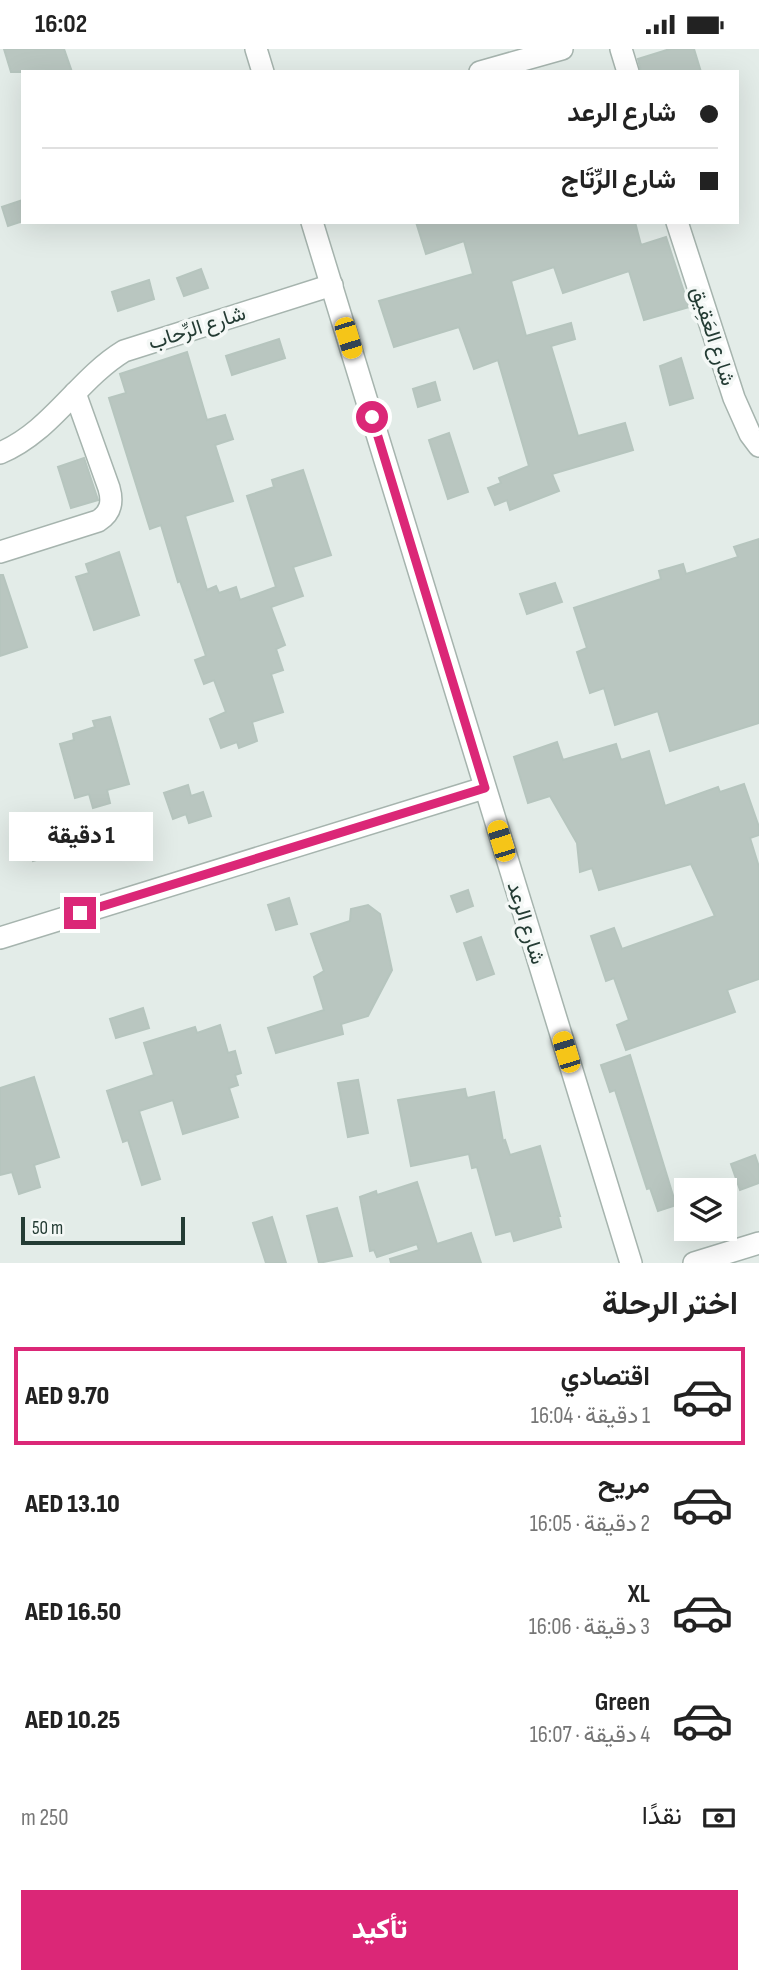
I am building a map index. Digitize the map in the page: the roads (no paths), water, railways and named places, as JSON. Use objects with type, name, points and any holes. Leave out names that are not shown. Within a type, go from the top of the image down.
[{"type":"street","points":[[256,49],[262,70]]},
{"type":"street","points":[[487,70],[562,49]]},
{"type":"street","points":[[621,49],[627,70]]},
{"type":"street","name":"شارع الرعد","points":[[313,224],[631,1263]]},
{"type":"street","name":"شارع العَقِيق","points":[[678,224],[734,398],[750,434],[759,446]]},
{"type":"street","name":"شارع الرِّحاب","points":[[0,453],[24,440],[105,364],[124,351],[332,285]]},
{"type":"street","points":[[0,552],[97,521],[110,509],[111,496],[75,393]]},
{"type":"street","points":[[0,938],[485,788]]},
{"type":"street","points":[[694,1263],[759,1243]]}]
